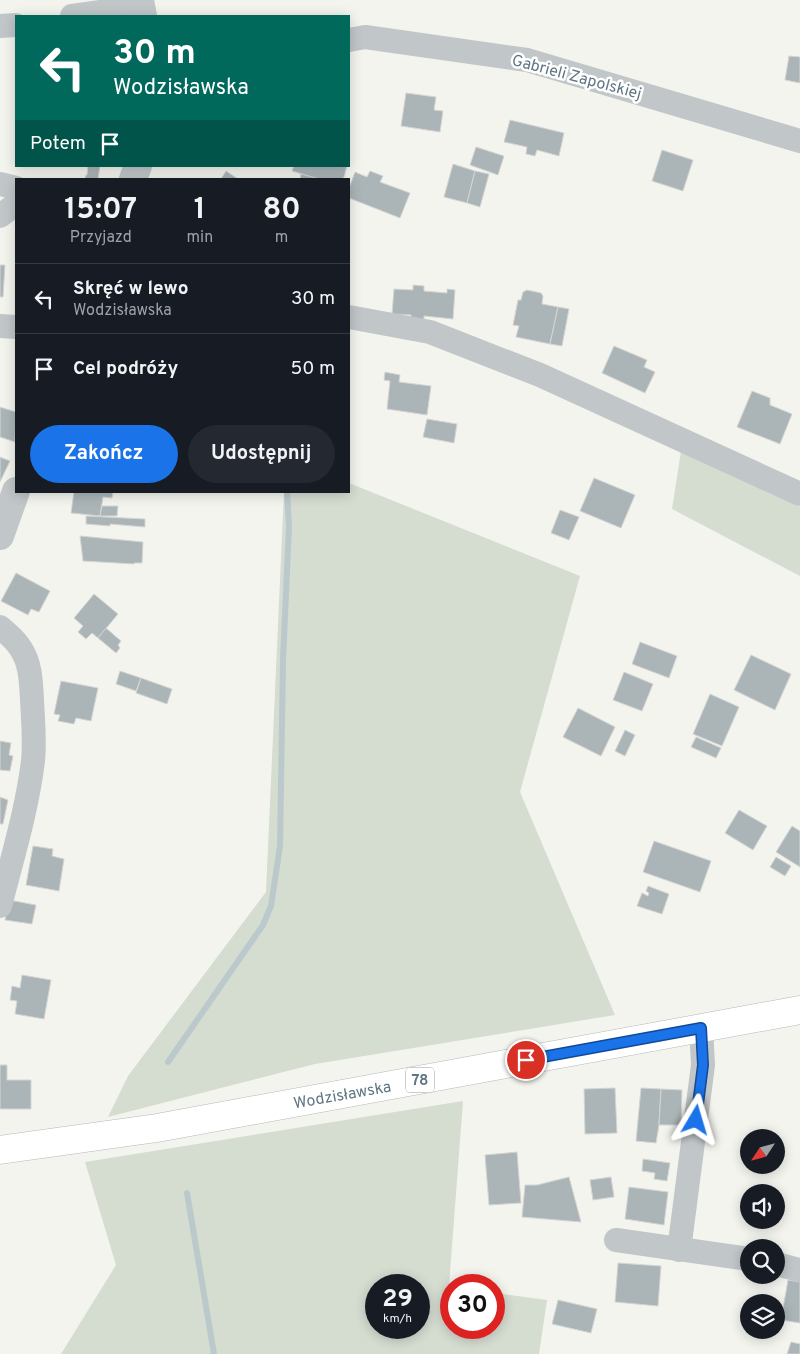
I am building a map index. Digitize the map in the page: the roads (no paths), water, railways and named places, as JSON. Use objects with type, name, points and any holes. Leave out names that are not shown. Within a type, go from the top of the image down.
[{"type":"main road","name":"Wodzisławska","points":[[0,1150],[157,1128],[800,1010]]},
{"type":"street","points":[[80,15],[142,7]]},
{"type":"street","points":[[0,26],[15,25]]},
{"type":"street","name":"Gabrieli Zapolskiej","points":[[350,40],[365,38],[527,60],[800,141]]},
{"type":"street","points":[[0,184],[15,188]]},
{"type":"street","points":[[0,216],[15,205]]},
{"type":"street","points":[[350,317],[430,332],[540,375],[800,494]]},
{"type":"street","points":[[0,326],[15,327]]},
{"type":"street","points":[[0,536],[15,493]]},
{"type":"street","points":[[0,627],[18,644],[27,662],[30,675],[34,734],[33,760],[28,791],[0,906]]},
{"type":"street","points":[[679,1250],[703,1065],[701,1028]]},
{"type":"street","points":[[616,1240],[740,1258]]},
{"type":"street","points":[[785,1266],[800,1270]]},
{"type":"waterway","points":[[168,1062],[263,925],[271,906],[280,846],[283,660],[289,526],[287,493]]},
{"type":"waterway","points":[[187,1193],[214,1354]]}]
